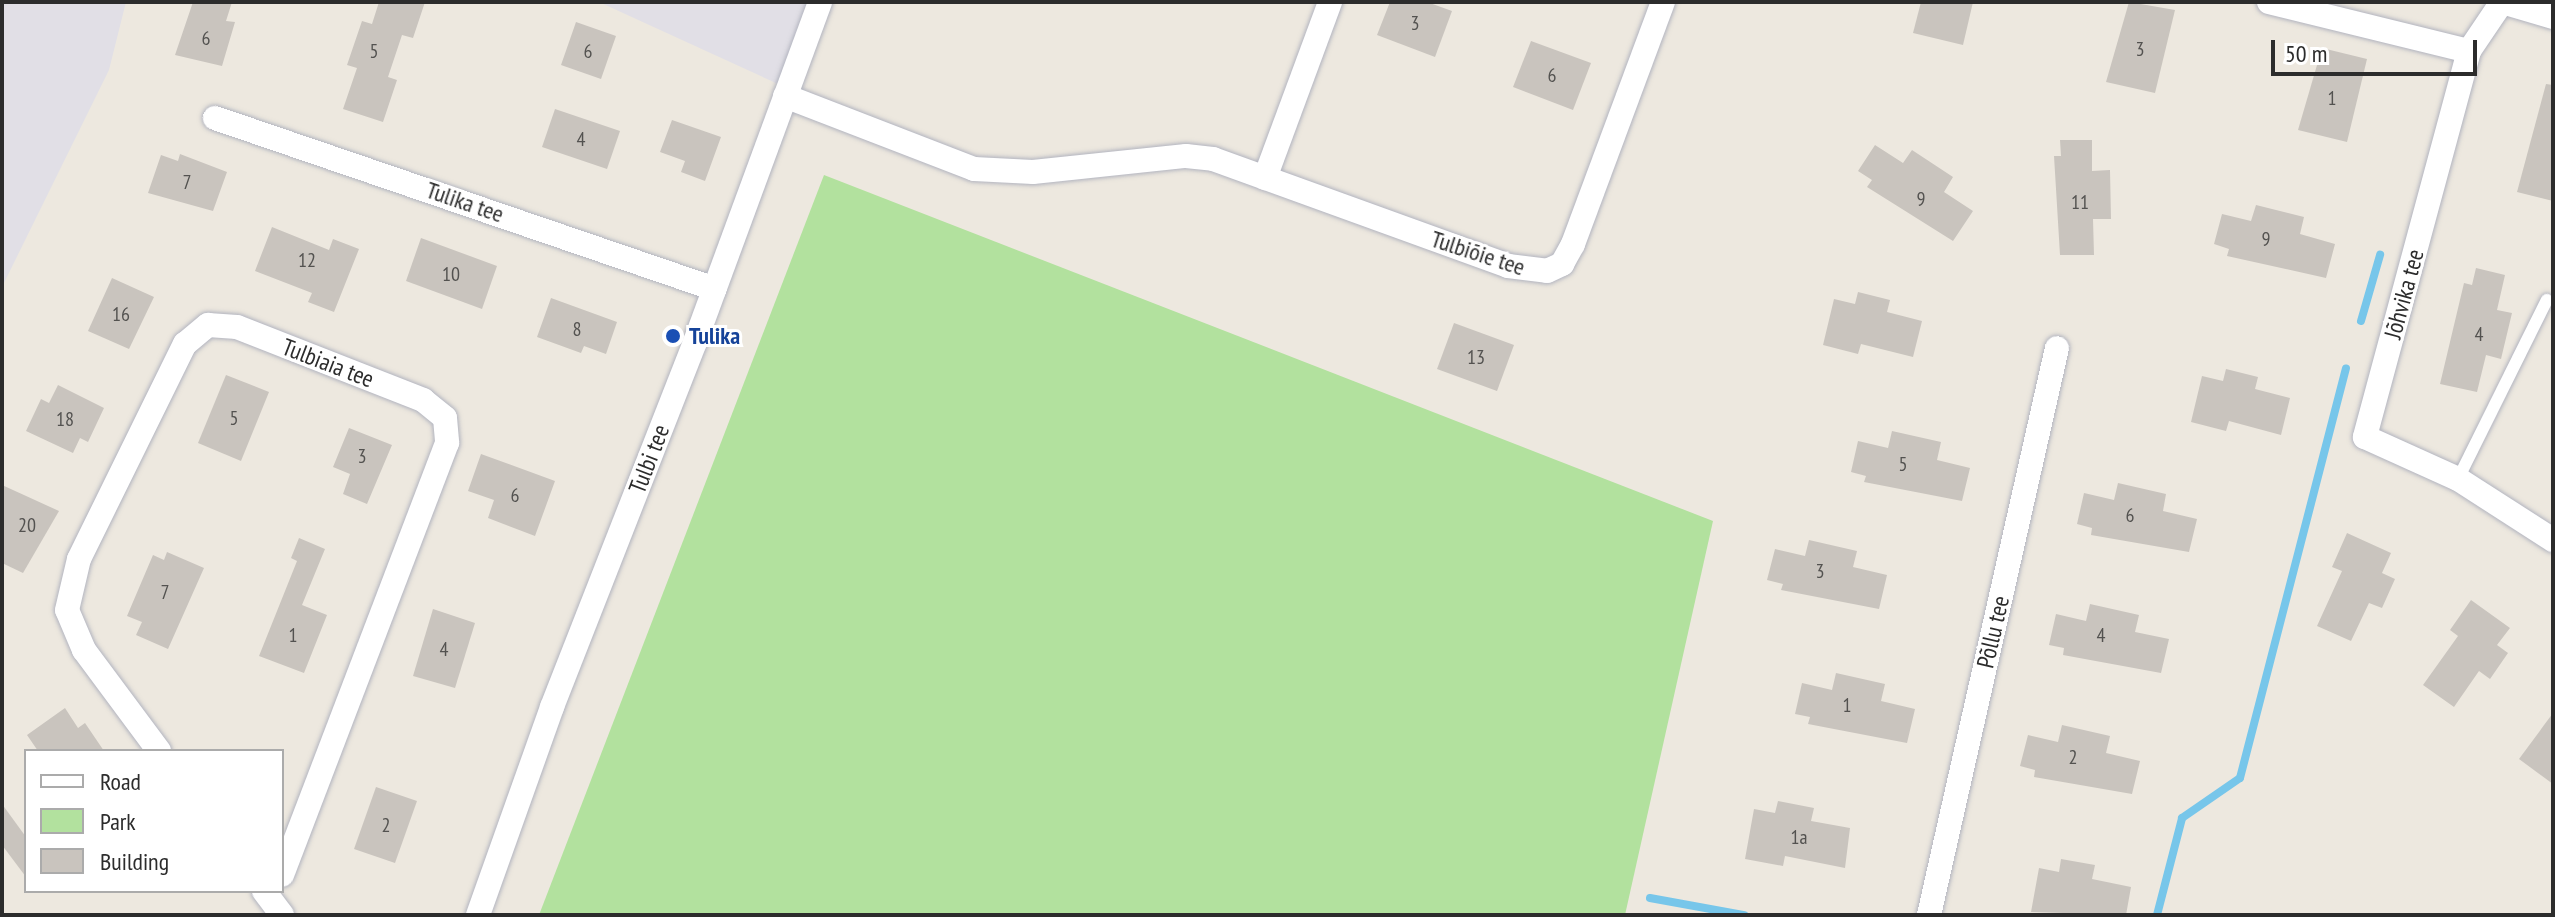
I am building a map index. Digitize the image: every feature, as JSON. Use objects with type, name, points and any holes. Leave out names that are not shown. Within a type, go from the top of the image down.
[{"type":"street","name":"Tulbi tee","points":[[478,915],[552,707],[715,289],[820,2]]},
{"type":"street","points":[[1265,178],[1330,2]]},
{"type":"street","name":"Tulbiõie tee","points":[[785,96],[974,169],[1033,172],[1186,156],[1213,159],[1508,266],[1547,271],[1562,264],[1573,244],[1663,2]]},
{"type":"street","points":[[2269,2],[2469,51]]},
{"type":"street","name":"Jõhvika tee","points":[[2553,17],[2502,2],[2469,51],[2365,437],[2458,479],[2553,540]]},
{"type":"street","name":"Tulika tee","points":[[215,118],[715,289]]},
{"type":"street","name":"Tulbiaia tee","points":[[158,749],[84,650],[67,610],[79,559],[185,344],[208,325],[237,327],[423,400],[445,418],[447,443],[284,870]]},
{"type":"street","name":"Põllu tee","points":[[1929,915],[2057,348]]},
{"type":"lane","points":[[2458,479],[2547,300]]},
{"type":"shaded area","points":[[2,2],[126,2],[109,70],[2,287]]},
{"type":"shaded area","points":[[599,2],[807,2],[778,84]]},
{"type":"green space","points":[[824,175],[1713,521],[1625,915],[539,915]]},
{"type":"building","points":[[193,2],[232,2],[226,21],[235,22],[222,66],[175,55]]},
{"type":"building","points":[[379,2],[425,2],[413,38],[402,35],[388,77],[397,80],[383,122],[343,109],[357,68],[347,65],[362,21],[372,24]]},
{"type":"building","points":[[1390,2],[1427,2],[1452,11],[1435,57],[1377,35]]},
{"type":"building","points":[[1921,2],[1973,2],[1963,45],[1913,33]]},
{"type":"building","points":[[2129,2],[2175,10],[2155,93],[2106,82]]},
{"type":"building","points":[[576,22],[616,36],[601,79],[561,65]]},
{"type":"building","points":[[1531,41],[1591,63],[1573,110],[1513,87]]},
{"type":"building","points":[[2322,48],[2367,59],[2347,142],[2298,130]]},
{"type":"building","points":[[2546,84],[2553,85],[2553,201],[2517,192]]},
{"type":"building","points":[[555,109],[620,131],[607,169],[542,147]]},
{"type":"building","points":[[672,120],[721,137],[705,181],[681,172],[685,161],[660,152]]},
{"type":"building","points":[[2060,140],[2092,140],[2092,171],[2110,170],[2111,219],[2093,219],[2094,255],[2060,255],[2054,156],[2061,156]]},
{"type":"building","points":[[1875,145],[1903,163],[1912,150],[1953,177],[1944,192],[1973,211],[1953,241],[1867,187],[1872,180],[1858,171]]},
{"type":"building","points":[[180,154],[227,172],[213,211],[148,193],[161,155],[178,161]]},
{"type":"building","points":[[2256,205],[2304,217],[2300,234],[2335,244],[2326,278],[2227,256],[2229,249],[2214,244],[2222,214],[2251,221]]},
{"type":"building","points":[[272,227],[329,250],[333,239],[359,249],[334,312],[308,302],[312,293],[255,271]]},
{"type":"building","points":[[421,238],[497,266],[482,309],[406,281]]},
{"type":"building","points":[[2476,268],[2505,275],[2497,310],[2512,313],[2501,359],[2486,355],[2477,392],[2440,384],[2464,283],[2472,285]]},
{"type":"building","points":[[112,278],[154,297],[129,349],[88,331]]},
{"type":"building","points":[[1858,292],[1890,300],[1887,312],[1922,321],[1913,357],[1861,344],[1858,354],[1823,345],[1834,299],[1855,304]]},
{"type":"building","points":[[551,298],[617,322],[606,354],[584,346],[581,353],[537,337]]},
{"type":"building","points":[[1454,323],[1514,345],[1497,391],[1437,369]]},
{"type":"building","points":[[2226,369],[2258,377],[2255,389],[2290,398],[2281,435],[2229,421],[2226,431],[2191,422],[2202,376],[2223,381]]},
{"type":"building","points":[[226,375],[269,392],[241,461],[198,443]]},
{"type":"building","points":[[58,385],[104,408],[88,442],[80,438],[73,453],[26,431],[41,399],[49,403]]},
{"type":"building","points":[[349,428],[392,445],[367,504],[343,494],[350,474],[333,467]]},
{"type":"building","points":[[1892,431],[1941,442],[1937,460],[1970,468],[1962,501],[1864,482],[1866,476],[1851,472],[1858,441],[1888,448]]},
{"type":"building","points":[[481,454],[555,481],[535,536],[488,518],[494,500],[468,491]]},
{"type":"building","points":[[2118,483],[2166,494],[2163,511],[2197,519],[2189,552],[2091,535],[2092,528],[2077,524],[2084,493],[2114,500]]},
{"type":"building","points":[[2,485],[59,511],[23,573],[2,563]]},
{"type":"building","points":[[2347,533],[2391,553],[2382,573],[2395,579],[2382,608],[2369,603],[2351,641],[2317,626],[2342,571],[2332,567]]},
{"type":"building","points":[[299,538],[325,549],[302,605],[327,615],[304,673],[259,656],[297,561],[291,558]]},
{"type":"building","points":[[1809,540],[1857,551],[1853,567],[1887,575],[1879,609],[1781,590],[1783,584],[1767,580],[1775,549],[1805,556]]},
{"type":"building","points":[[167,552],[204,568],[168,649],[136,635],[142,622],[127,616],[153,555],[164,560]]},
{"type":"building","points":[[2471,600],[2510,628],[2497,645],[2508,653],[2490,679],[2479,671],[2454,707],[2423,685],[2458,636],[2450,630]]},
{"type":"building","points":[[2090,604],[2139,615],[2135,632],[2169,639],[2161,673],[2063,655],[2064,648],[2049,645],[2056,614],[2086,621]]},
{"type":"building","points":[[433,609],[475,623],[455,688],[413,676]]},
{"type":"building","points":[[1836,673],[1885,684],[1881,701],[1915,709],[1907,743],[1808,724],[1810,717],[1795,714],[1802,683],[1832,690]]},
{"type":"building","points":[[65,708],[78,728],[85,723],[103,749],[37,749],[27,735]]},
{"type":"building","points":[[2553,713],[2553,784],[2519,759]]},
{"type":"building","points":[[2062,725],[2110,736],[2106,753],[2140,761],[2132,794],[2034,777],[2035,770],[2020,766],[2028,735],[2058,742]]},
{"type":"building","points":[[376,787],[417,801],[395,863],[354,849]]},
{"type":"building","points":[[1778,801],[1814,808],[1811,821],[1850,828],[1845,868],[1785,856],[1783,866],[1745,859],[1754,809],[1775,813]]},
{"type":"building","points":[[2,804],[24,834],[24,874],[2,845]]},
{"type":"building","points":[[2061,859],[2095,865],[2092,879],[2131,887],[2126,915],[2031,912],[2039,868],[2059,872]]},
{"type":"waterway","points":[[2361,321],[2380,255]]},
{"type":"waterway","points":[[2157,915],[2182,818],[2240,778],[2346,369]]},
{"type":"waterway","points":[[1650,898],[1744,915]]},
{"type":"place","name":"Tulika","points":[[673,336]]}]
